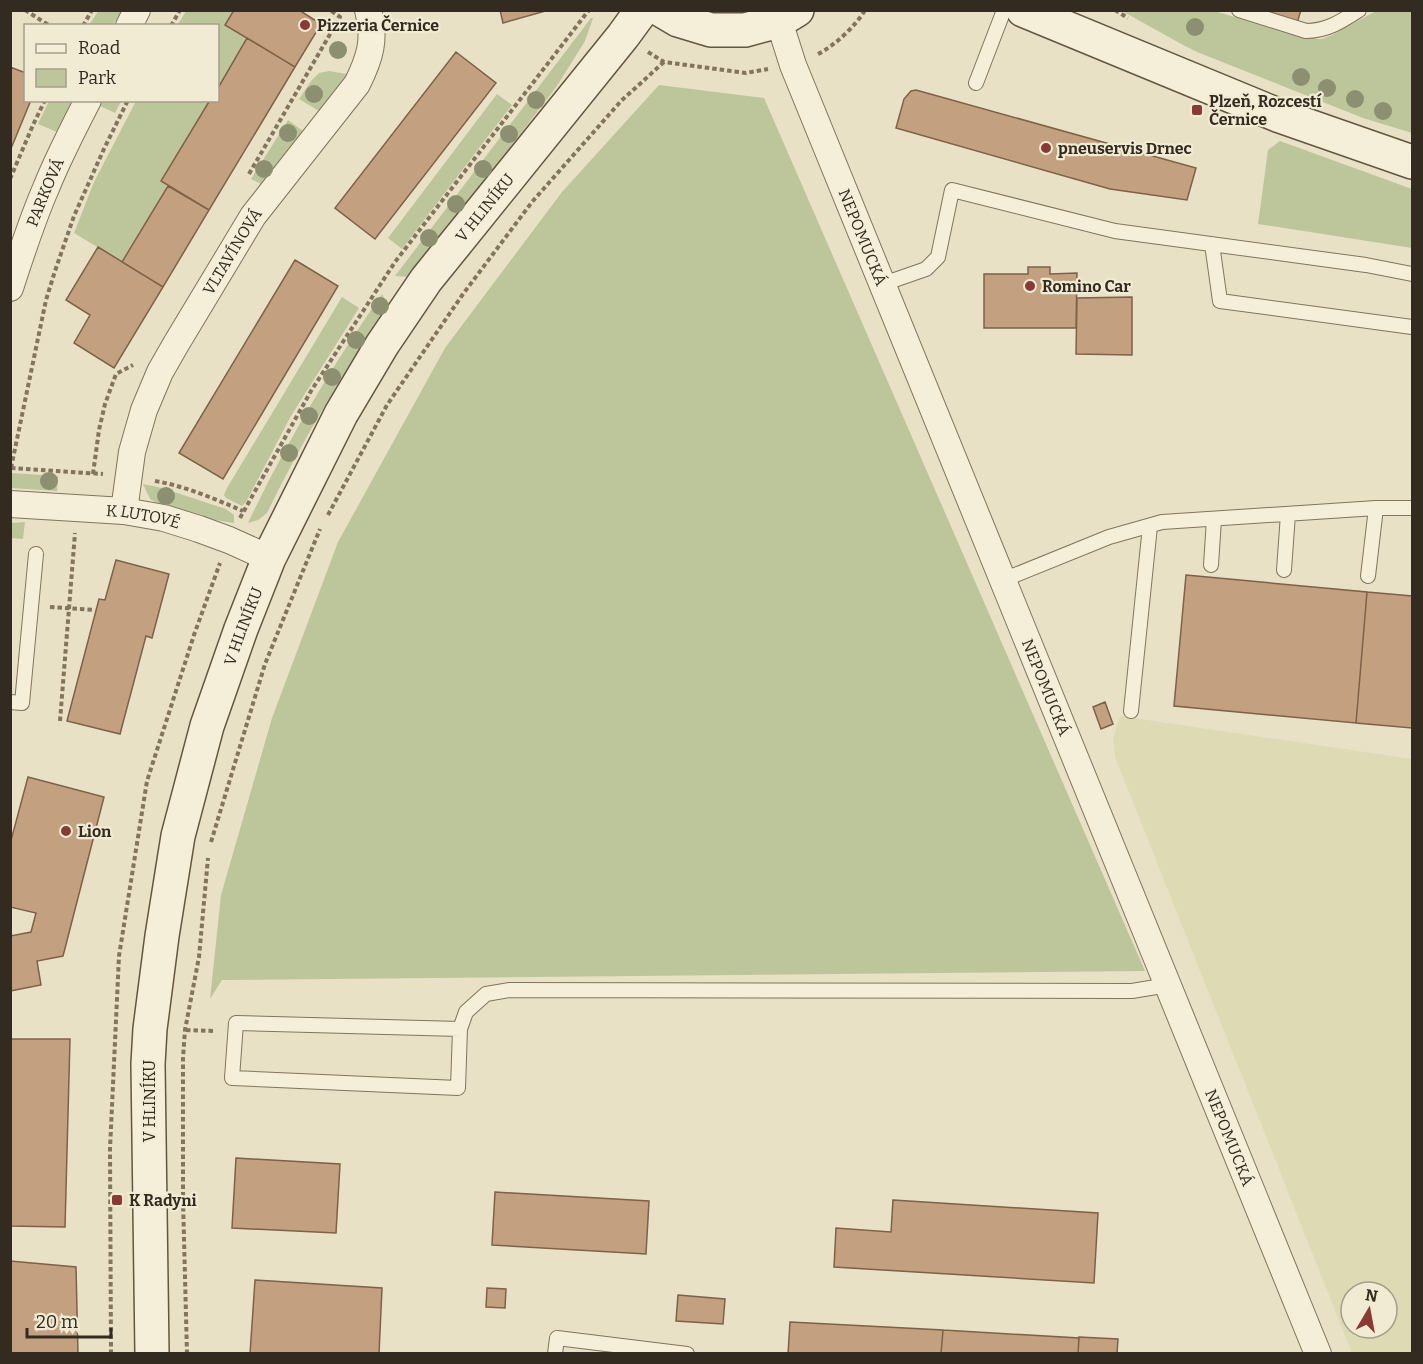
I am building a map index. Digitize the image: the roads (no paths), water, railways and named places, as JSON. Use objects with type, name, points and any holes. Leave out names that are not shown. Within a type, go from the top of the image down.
[{"type":"main road","name":"V HLINÍKU","points":[[152,1353],[148,1064],[150,1029],[178,836],[207,726],[240,629],[269,558],[341,414],[382,345],[426,280],[642,10]]},
{"type":"main road","points":[[661,10],[678,20],[711,30],[746,30],[788,16]]},
{"type":"main road","points":[[1023,10],[1280,116],[1413,162]]},
{"type":"street","points":[[130,24],[137,10]]},
{"type":"street","name":"VLTAVÍNOVÁ","points":[[124,511],[132,452],[144,410],[160,372],[253,216],[357,84],[367,64],[372,40],[368,10]]},
{"type":"street","name":"NEPOMUCKÁ","points":[[788,16],[798,76],[1318,1353]]},
{"type":"street","name":"PARKOVÁ","points":[[10,288],[46,188],[87,102]]},
{"type":"street","name":"K LUTOVÉ","points":[[10,504],[124,511],[164,518],[229,540],[269,558]]},
{"type":"lane","points":[[976,83],[1004,10]]},
{"type":"lane","points":[[1239,10],[1306,31],[1326,29],[1359,10]]},
{"type":"lane","points":[[883,284],[926,269],[938,257],[952,190],[1114,231],[1366,265],[1413,274]]},
{"type":"lane","points":[[1212,244],[1220,301],[1413,327]]},
{"type":"lane","points":[[1003,580],[1109,537],[1162,522],[1376,508],[1413,508]]},
{"type":"lane","points":[[1368,576],[1376,508]]},
{"type":"lane","points":[[1284,570],[1288,514]]},
{"type":"lane","points":[[1211,566],[1214,519]]},
{"type":"lane","points":[[1131,711],[1150,526]]},
{"type":"lane","points":[[10,702],[22,703],[36,554]]},
{"type":"lane","points":[[460,1029],[236,1023],[232,1078],[458,1088],[460,1029],[466,1012],[486,994],[510,990],[1132,991],[1168,985]]},
{"type":"lane","points":[[555,1353],[557,1338],[687,1353]]},
{"type":"place","name":"Pizzeria Černice","points":[[305,25]]},
{"type":"place","name":"Plzeň, Rozcestí Černice","points":[[1197,110]]},
{"type":"place","name":"pneuservis Drnec","points":[[1046,148]]},
{"type":"place","name":"Romino Car","points":[[1030,286]]},
{"type":"place","name":"Lion","points":[[66,831]]},
{"type":"place","name":"K Radyni","points":[[117,1200]]}]
